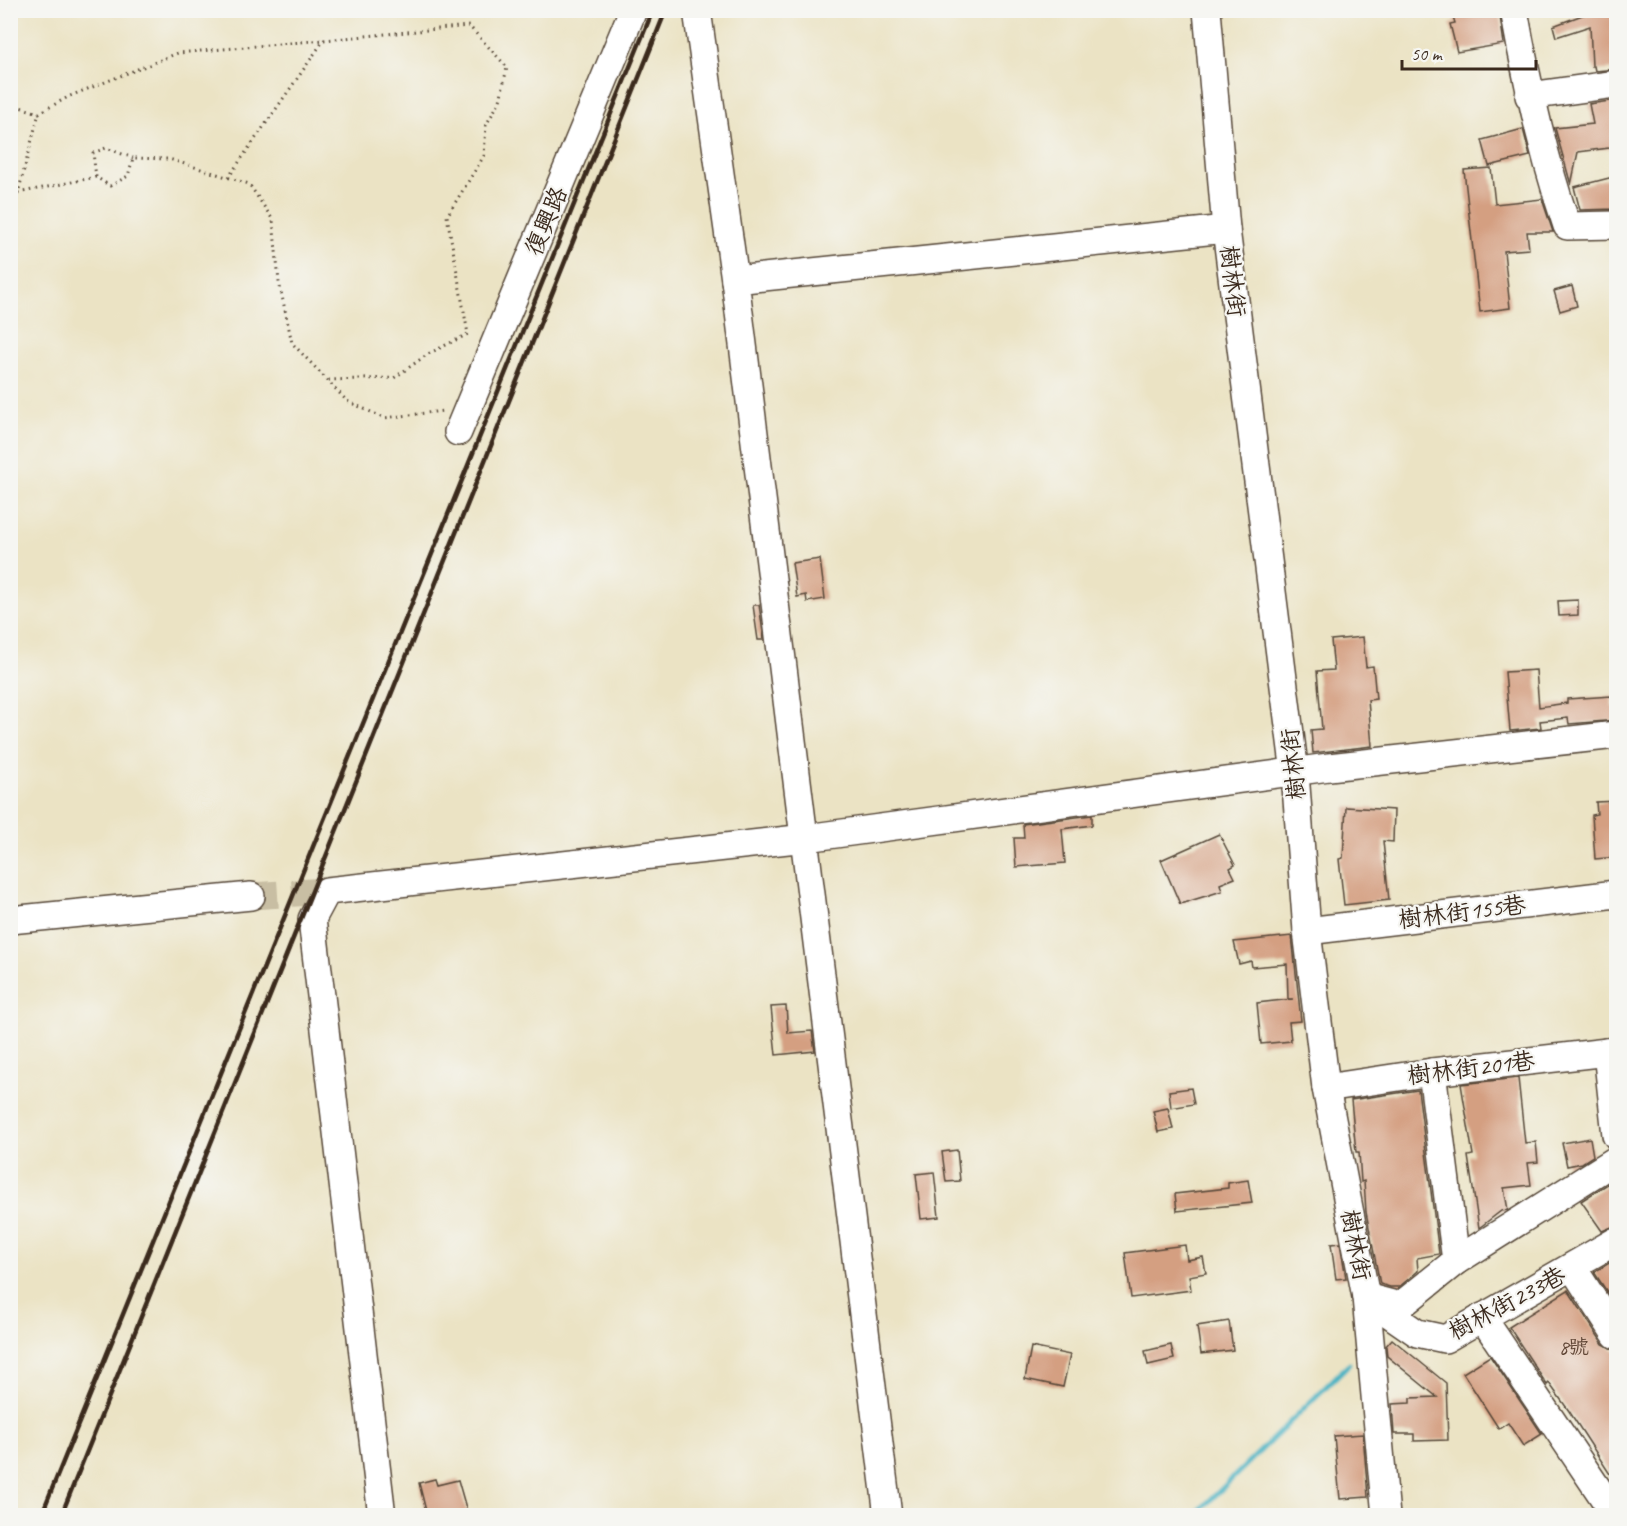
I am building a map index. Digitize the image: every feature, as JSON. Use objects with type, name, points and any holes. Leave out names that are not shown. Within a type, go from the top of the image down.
[{"type":"street","name":"復興路","points":[[458,432],[633,10]]},
{"type":"street","points":[[697,10],[735,280],[806,838],[888,1515]]},
{"type":"street","name":"樹林街","points":[[1207,10],[1226,229],[1295,772],[1307,931],[1326,1088],[1366,1297],[1386,1515]]},
{"type":"street","points":[[1514,10],[1529,96],[1548,170],[1567,226],[1617,225]]},
{"type":"street","points":[[1529,96],[1617,84]]},
{"type":"street","points":[[735,280],[1226,229]]},
{"type":"street","points":[[382,1515],[312,919],[327,891],[806,838],[1295,772],[1617,735]]},
{"type":"street","name":"樹林街155巷","points":[[1307,931],[1617,894]]},
{"type":"street","points":[[10,920],[251,897]]},
{"type":"street","points":[[1612,1051],[1617,1135]]},
{"type":"street","name":"樹林街201巷","points":[[1326,1088],[1432,1072],[1612,1051]]},
{"type":"street","points":[[1432,1072],[1456,1261]]},
{"type":"street","points":[[1366,1297],[1400,1306],[1456,1261],[1617,1160]]},
{"type":"street","name":"樹林街233巷","points":[[1366,1297],[1417,1333],[1445,1339],[1573,1268],[1617,1240]]},
{"type":"street","points":[[1573,1268],[1617,1335]]},
{"type":"street","points":[[1482,1317],[1615,1509]]},
{"type":"path","points":[[10,104],[39,113],[70,96],[177,53],[469,26],[507,67],[501,101],[486,125],[484,156],[447,216],[468,334],[428,354],[394,378],[329,380]]},
{"type":"path","points":[[228,178],[324,40]]},
{"type":"path","points":[[10,211],[18,193],[39,113]]},
{"type":"path","points":[[96,177],[93,153],[106,148],[133,158],[169,159],[249,184],[273,220],[279,282],[292,343],[347,401],[384,418],[468,407]]},
{"type":"path","points":[[18,193],[96,177],[110,186],[129,176],[133,158]]},
{"type":"building","points":[[1451,10],[1473,10],[1474,14],[1499,10],[1504,44],[1457,52],[1450,24],[1455,23]]},
{"type":"building","points":[[1617,13],[1617,69],[1595,71],[1592,66],[1590,26],[1556,37],[1553,26],[1585,14]]},
{"type":"building","points":[[1617,100],[1617,147],[1578,152],[1571,185],[1555,128],[1593,124],[1589,104]]},
{"type":"building","points":[[1523,129],[1530,156],[1489,166],[1482,140]]},
{"type":"building","points":[[1491,168],[1495,204],[1542,199],[1553,232],[1527,232],[1529,249],[1504,251],[1510,308],[1480,312],[1464,170]]},
{"type":"building","points":[[1617,176],[1617,209],[1580,210],[1574,187]]},
{"type":"building","points":[[1572,286],[1577,306],[1560,311],[1554,291]]},
{"type":"building","points":[[820,559],[825,599],[807,602],[806,595],[797,597],[792,563]]},
{"type":"building","points":[[1578,600],[1578,615],[1559,616],[1558,601]]},
{"type":"building","points":[[753,605],[759,605],[764,640],[758,640]]},
{"type":"building","points":[[1363,637],[1366,667],[1373,666],[1376,699],[1368,700],[1372,746],[1313,753],[1311,730],[1322,729],[1317,671],[1334,670],[1331,640]]},
{"type":"building","points":[[1536,670],[1539,707],[1567,703],[1567,699],[1612,696],[1612,707],[1617,707],[1617,720],[1569,724],[1568,718],[1540,721],[1541,728],[1510,731],[1505,672]]},
{"type":"building","points":[[1617,801],[1617,857],[1595,859],[1592,815],[1597,814],[1596,802]]},
{"type":"building","points":[[1346,807],[1394,810],[1393,842],[1383,841],[1389,900],[1344,905],[1339,859],[1343,858]]},
{"type":"building","points":[[1092,815],[1092,825],[1062,829],[1065,863],[1016,867],[1014,838],[1024,838],[1023,824]]},
{"type":"building","points":[[1219,834],[1235,865],[1230,868],[1235,878],[1220,884],[1222,891],[1180,904],[1161,860]]},
{"type":"building","points":[[1292,936],[1301,1021],[1289,1022],[1291,1041],[1261,1044],[1257,1003],[1293,999],[1288,999],[1287,964],[1252,967],[1251,961],[1239,964],[1234,942]]},
{"type":"building","points":[[786,1006],[788,1033],[812,1031],[815,1051],[776,1055],[771,1007]]},
{"type":"building","points":[[1518,1078],[1525,1143],[1536,1142],[1538,1162],[1528,1163],[1531,1185],[1504,1188],[1508,1210],[1501,1211],[1479,1228],[1468,1156],[1473,1155],[1461,1084]]},
{"type":"building","points":[[1191,1088],[1194,1104],[1171,1108],[1169,1091]]},
{"type":"building","points":[[1418,1090],[1439,1254],[1417,1258],[1418,1271],[1399,1287],[1390,1287],[1380,1284],[1366,1212],[1364,1181],[1361,1182],[1359,1152],[1356,1152],[1351,1100]]},
{"type":"building","points":[[1168,1108],[1173,1129],[1158,1132],[1153,1111]]},
{"type":"building","points":[[1590,1138],[1593,1156],[1582,1163],[1567,1166],[1562,1143]]},
{"type":"building","points":[[957,1150],[960,1181],[946,1182],[942,1152]]},
{"type":"building","points":[[934,1172],[939,1217],[921,1219],[916,1174]]},
{"type":"building","points":[[1617,1178],[1617,1225],[1602,1231],[1581,1201]]},
{"type":"building","points":[[1248,1180],[1252,1203],[1177,1211],[1175,1194],[1228,1188],[1228,1183]]},
{"type":"building","points":[[1340,1243],[1346,1278],[1336,1279],[1331,1244]]},
{"type":"building","points":[[1185,1245],[1187,1260],[1203,1257],[1206,1273],[1189,1276],[1191,1290],[1131,1298],[1125,1253]]},
{"type":"building","points":[[1611,1262],[1617,1270],[1617,1307],[1594,1272]]},
{"type":"building","points":[[1568,1290],[1603,1344],[1617,1351],[1617,1485],[1569,1411],[1549,1383],[1547,1385],[1509,1327]]},
{"type":"building","points":[[1229,1321],[1233,1350],[1201,1354],[1197,1326]]},
{"type":"building","points":[[1392,1339],[1446,1383],[1448,1440],[1414,1441],[1414,1434],[1394,1434],[1392,1404],[1410,1403],[1410,1398],[1437,1397],[1387,1356],[1386,1346]]},
{"type":"building","points":[[1171,1345],[1174,1359],[1148,1365],[1145,1351]]},
{"type":"building","points":[[1031,1347],[1070,1355],[1063,1387],[1025,1379]]},
{"type":"building","points":[[1490,1356],[1542,1434],[1523,1446],[1508,1423],[1499,1429],[1463,1373]]},
{"type":"building","points":[[1363,1434],[1368,1497],[1340,1499],[1334,1436]]},
{"type":"building","points":[[435,1479],[437,1485],[458,1480],[468,1515],[427,1515],[419,1483]]},
{"type":"waterway","points":[[1194,1516],[1349,1364]]},
{"type":"tunnel","points":[[251,896],[327,891]]},
{"type":"railway","points":[[41,1516],[653,10]]},
{"type":"railway","points":[[61,1516],[666,10]]}]
